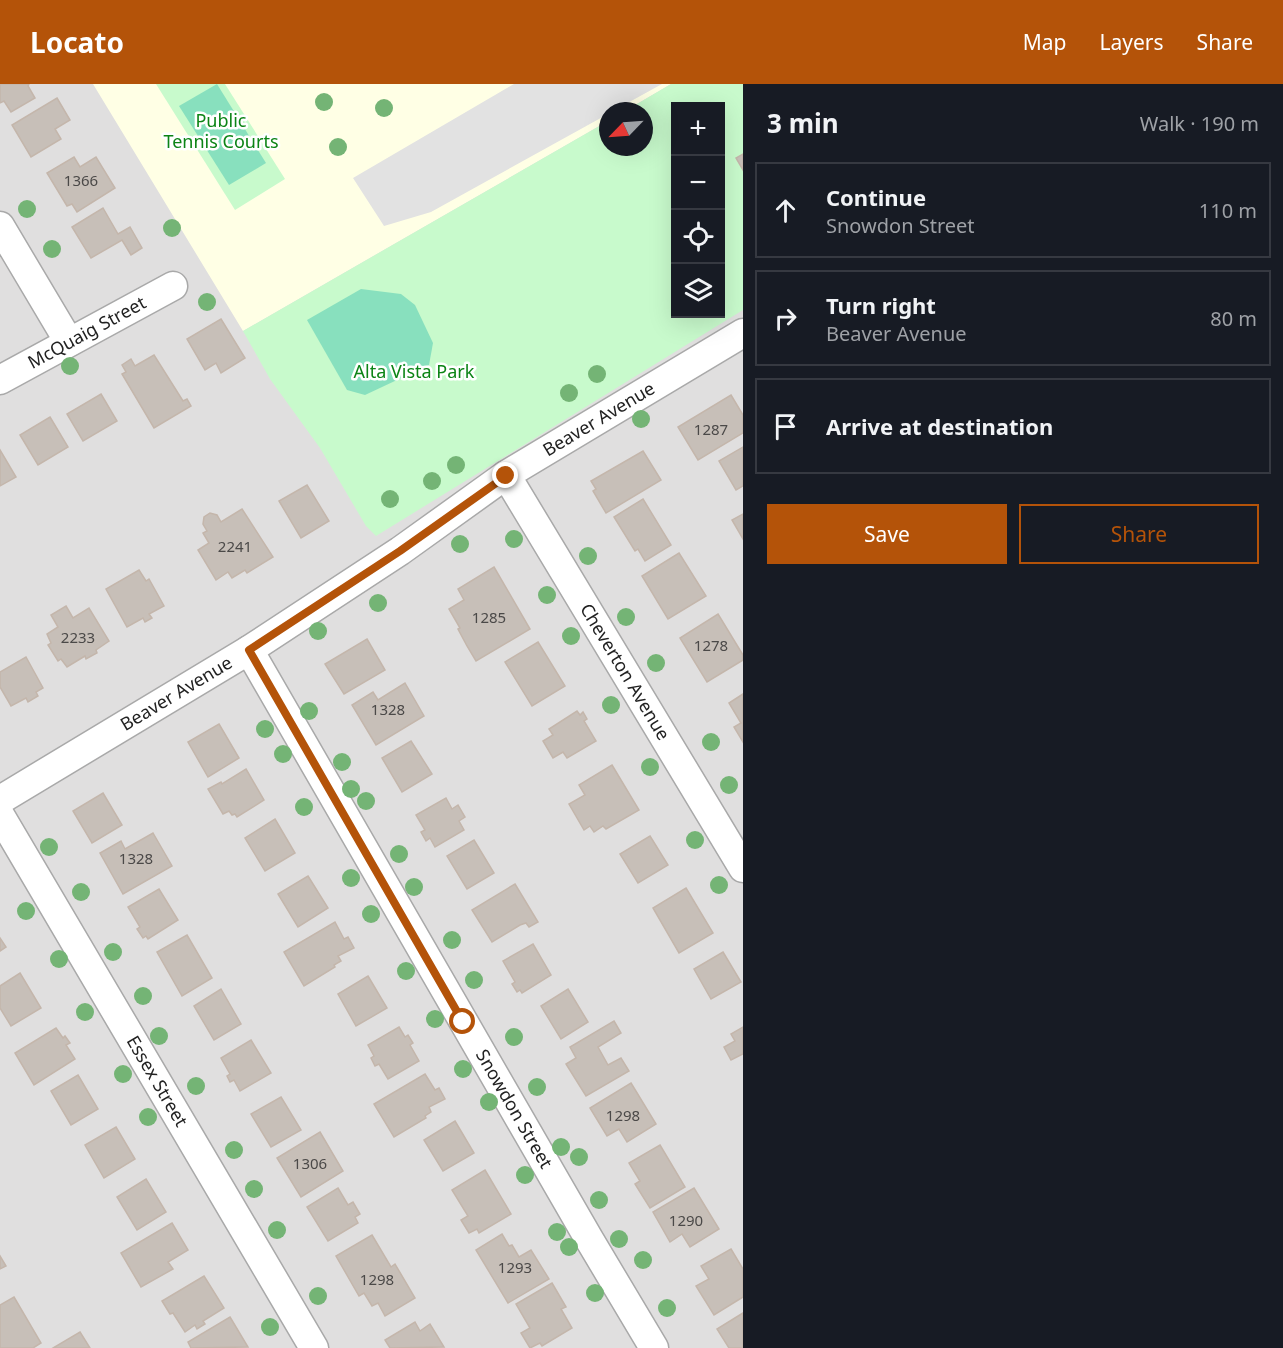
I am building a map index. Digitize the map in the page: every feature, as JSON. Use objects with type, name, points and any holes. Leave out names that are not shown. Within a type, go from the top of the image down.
[{"type":"street","points":[[0,226],[69,342]]},
{"type":"street","name":"McQuaig Street","points":[[0,380],[173,286]]},
{"type":"street","name":"Beaver Avenue","points":[[0,800],[249,650],[400,551],[506,476],[743,333]]},
{"type":"street","name":"Cheverton Avenue","points":[[506,476],[743,868]]},
{"type":"street","name":"Snowdon Street","points":[[249,650],[654,1348]]},
{"type":"street","name":"Essex Street","points":[[0,815],[314,1348]]},
{"type":"shaded area","points":[[0,84],[743,84],[743,1348],[0,1348]]},
{"type":"shaded area","points":[[93,84],[671,84],[640,102],[599,102],[599,126],[243,331]]},
{"type":"shaded area","points":[[514,84],[662,84],[629,102],[599,102],[599,119],[431,212],[384,226],[353,178]]},
{"type":"green space","name":"Public Tennis Courts","points":[[156,84],[225,84],[285,179],[235,210]]},
{"type":"green space","points":[[217,84],[266,163],[229,185],[179,106]]},
{"type":"green space","name":"Alta Vista Park","points":[[671,84],[743,84],[743,310],[376,536],[366,526],[320,448],[270,379],[243,331],[599,126],[599,156],[653,156],[653,102],[640,102]]},
{"type":"green space","points":[[361,289],[401,294],[415,305],[433,343],[429,365],[365,395],[347,390],[307,320]]},
{"type":"building","points":[[0,84],[29,84],[35,98],[11,112],[4,101],[0,103]]},
{"type":"building","points":[[57,98],[70,120],[55,129],[61,139],[31,157],[12,125]]},
{"type":"building","points":[[743,154],[743,170],[736,158]]},
{"type":"building","points":[[74,157],[80,167],[96,157],[115,188],[77,212],[72,204],[67,206],[47,173]]},
{"type":"building","points":[[103,208],[118,234],[130,227],[142,248],[131,255],[122,240],[91,258],[72,227]]},
{"type":"building","points":[[221,319],[245,358],[221,373],[216,363],[205,370],[187,339]]},
{"type":"building","points":[[154,355],[183,401],[187,399],[191,406],[154,428],[122,374],[126,372],[122,365],[131,359],[135,366]]},
{"type":"building","points":[[101,394],[117,421],[83,441],[67,414]]},
{"type":"building","points":[[731,395],[743,415],[743,433],[698,460],[678,427]]},
{"type":"building","points":[[50,417],[68,447],[38,465],[20,435]]},
{"type":"building","points":[[743,447],[743,486],[736,490],[719,461]]},
{"type":"building","points":[[0,450],[16,477],[0,486]]},
{"type":"building","points":[[643,451],[661,480],[606,513],[593,491],[596,489],[591,481]]},
{"type":"building","points":[[307,485],[329,521],[301,538],[279,501]]},
{"type":"building","points":[[643,499],[671,545],[645,561],[638,549],[635,551],[614,517]]},
{"type":"building","points":[[242,509],[273,557],[247,573],[245,570],[232,578],[228,572],[216,580],[198,550],[209,543],[203,533],[207,531],[203,524],[204,517],[210,513],[217,515],[221,522]]},
{"type":"building","points":[[743,514],[743,539],[732,520]]},
{"type":"building","points":[[679,553],[706,596],[668,619],[642,576]]},
{"type":"building","points":[[494,567],[530,629],[476,661],[449,609],[464,600],[458,589]]},
{"type":"building","points":[[139,570],[146,581],[149,579],[164,606],[149,614],[152,618],[145,622],[143,618],[127,627],[106,589]]},
{"type":"building","points":[[66,606],[73,618],[89,608],[109,641],[96,650],[97,653],[86,659],[85,656],[67,667],[61,659],[58,661],[48,645],[51,643],[47,634],[58,627],[51,615]]},
{"type":"building","points":[[718,614],[743,655],[743,660],[707,682],[680,638]]},
{"type":"building","points":[[367,639],[385,670],[344,694],[325,664]]},
{"type":"building","points":[[538,642],[565,686],[532,706],[505,662]]},
{"type":"building","points":[[26,657],[43,688],[36,692],[38,696],[28,702],[26,698],[11,706],[0,687],[0,672]]},
{"type":"building","points":[[405,683],[424,716],[376,745],[352,705],[373,692],[378,700]]},
{"type":"building","points":[[743,694],[743,742],[734,727],[741,723],[729,703]]},
{"type":"building","points":[[577,711],[580,715],[583,712],[587,719],[584,721],[596,741],[567,758],[563,752],[553,758],[543,741],[553,735],[549,729]]},
{"type":"building","points":[[219,724],[239,758],[208,777],[188,742]]},
{"type":"building","points":[[411,741],[432,774],[402,792],[382,758]]},
{"type":"building","points":[[612,765],[639,810],[606,829],[603,826],[594,832],[590,826],[584,830],[569,804],[585,795],[579,785]]},
{"type":"building","points":[[246,769],[264,800],[237,817],[229,811],[223,814],[208,789],[221,782],[222,784]]},
{"type":"building","points":[[103,793],[122,825],[92,843],[73,811]]},
{"type":"building","points":[[446,798],[452,809],[458,805],[465,817],[459,821],[464,830],[435,847],[430,838],[426,841],[421,832],[425,830],[416,815]]},
{"type":"building","points":[[275,819],[295,853],[265,871],[245,838]]},
{"type":"building","points":[[153,833],[172,866],[123,894],[100,853],[121,841],[125,849]]},
{"type":"building","points":[[650,836],[668,865],[638,883],[620,854]]},
{"type":"building","points":[[474,840],[494,873],[467,889],[447,856]]},
{"type":"building","points":[[308,876],[328,908],[298,927],[278,894]]},
{"type":"building","points":[[515,884],[538,922],[529,927],[526,923],[520,925],[492,942],[472,910]]},
{"type":"building","points":[[686,888],[713,933],[679,953],[653,908]]},
{"type":"building","points":[[159,889],[178,920],[148,939],[146,936],[143,938],[137,929],[140,927],[128,907]]},
{"type":"building","points":[[335,922],[344,939],[348,937],[354,948],[338,956],[341,961],[334,965],[335,967],[304,986],[284,952]]},
{"type":"building","points":[[187,935],[212,978],[182,996],[157,952]]},
{"type":"building","points":[[0,938],[6,947],[0,951]]},
{"type":"building","points":[[533,944],[551,975],[522,993],[520,990],[517,992],[512,984],[515,982],[503,961]]},
{"type":"building","points":[[723,952],[741,982],[711,999],[694,969]]},
{"type":"building","points":[[20,973],[41,1008],[11,1026],[0,1008],[0,986]]},
{"type":"building","points":[[368,976],[387,1008],[356,1026],[338,994]]},
{"type":"building","points":[[221,989],[241,1024],[214,1040],[194,1006]]},
{"type":"building","points":[[568,989],[588,1022],[561,1039],[541,1006]]},
{"type":"building","points":[[614,1021],[621,1033],[598,1047],[608,1065],[621,1058],[629,1071],[586,1096],[566,1064],[576,1058],[570,1047]]},
{"type":"building","points":[[399,1027],[405,1037],[408,1035],[413,1043],[410,1045],[419,1061],[388,1079],[379,1064],[375,1066],[371,1058],[374,1056],[368,1045]]},
{"type":"building","points":[[743,1027],[743,1054],[731,1060],[724,1047],[735,1041],[731,1034]]},
{"type":"building","points":[[56,1028],[70,1043],[66,1045],[75,1059],[34,1085],[15,1053]]},
{"type":"building","points":[[251,1040],[271,1073],[240,1091],[234,1080],[230,1082],[227,1076],[230,1074],[221,1058]]},
{"type":"building","points":[[425,1074],[435,1090],[439,1088],[445,1099],[429,1107],[431,1112],[425,1116],[426,1118],[394,1137],[374,1104]]},
{"type":"building","points":[[78,1075],[98,1109],[71,1125],[51,1091]]},
{"type":"building","points":[[631,1083],[656,1124],[627,1142],[619,1129],[607,1136],[590,1108]]},
{"type":"building","points":[[281,1097],[301,1130],[271,1147],[251,1114]]},
{"type":"building","points":[[455,1121],[474,1153],[443,1171],[424,1140]]},
{"type":"building","points":[[116,1127],[135,1159],[104,1178],[85,1145]]},
{"type":"building","points":[[320,1132],[343,1171],[301,1197],[277,1158]]},
{"type":"building","points":[[660,1145],[685,1187],[650,1208],[635,1184],[640,1181],[629,1163]]},
{"type":"building","points":[[485,1170],[511,1214],[479,1233],[477,1229],[469,1233],[461,1220],[468,1216],[452,1190]]},
{"type":"building","points":[[146,1179],[166,1212],[137,1230],[117,1197]]},
{"type":"building","points":[[338,1188],[348,1205],[353,1202],[360,1214],[355,1217],[358,1223],[328,1241],[307,1207]]},
{"type":"building","points":[[694,1188],[719,1229],[690,1247],[682,1234],[670,1242],[653,1212]]},
{"type":"building","points":[[172,1223],[188,1250],[168,1262],[173,1269],[141,1287],[121,1253]]},
{"type":"building","points":[[502,1234],[519,1257],[531,1250],[549,1279],[508,1303],[476,1250]]},
{"type":"building","points":[[372,1235],[391,1267],[395,1264],[415,1298],[385,1316],[378,1303],[372,1306],[364,1293],[359,1296],[336,1256]]},
{"type":"building","points":[[731,1249],[743,1269],[743,1297],[714,1315],[696,1286],[709,1279],[701,1266]]},
{"type":"building","points":[[0,1256],[6,1266],[0,1269]]},
{"type":"building","points":[[204,1276],[224,1308],[203,1321],[205,1324],[197,1329],[195,1325],[185,1332],[162,1301]]},
{"type":"building","points":[[552,1283],[566,1307],[561,1309],[572,1328],[542,1346],[540,1343],[530,1348],[521,1333],[530,1328],[516,1304]]},
{"type":"building","points":[[14,1297],[41,1343],[33,1348],[0,1348],[0,1305]]},
{"type":"building","points":[[743,1313],[743,1348],[729,1348],[717,1329]]},
{"type":"building","points":[[230,1317],[248,1347],[191,1348],[188,1342]]},
{"type":"building","points":[[415,1322],[420,1331],[430,1324],[444,1347],[390,1348],[385,1340]]},
{"type":"building","points":[[80,1332],[90,1348],[53,1348]]},
{"type":"route","points":[[463,1022],[249,650],[400,551],[506,476]]}]
